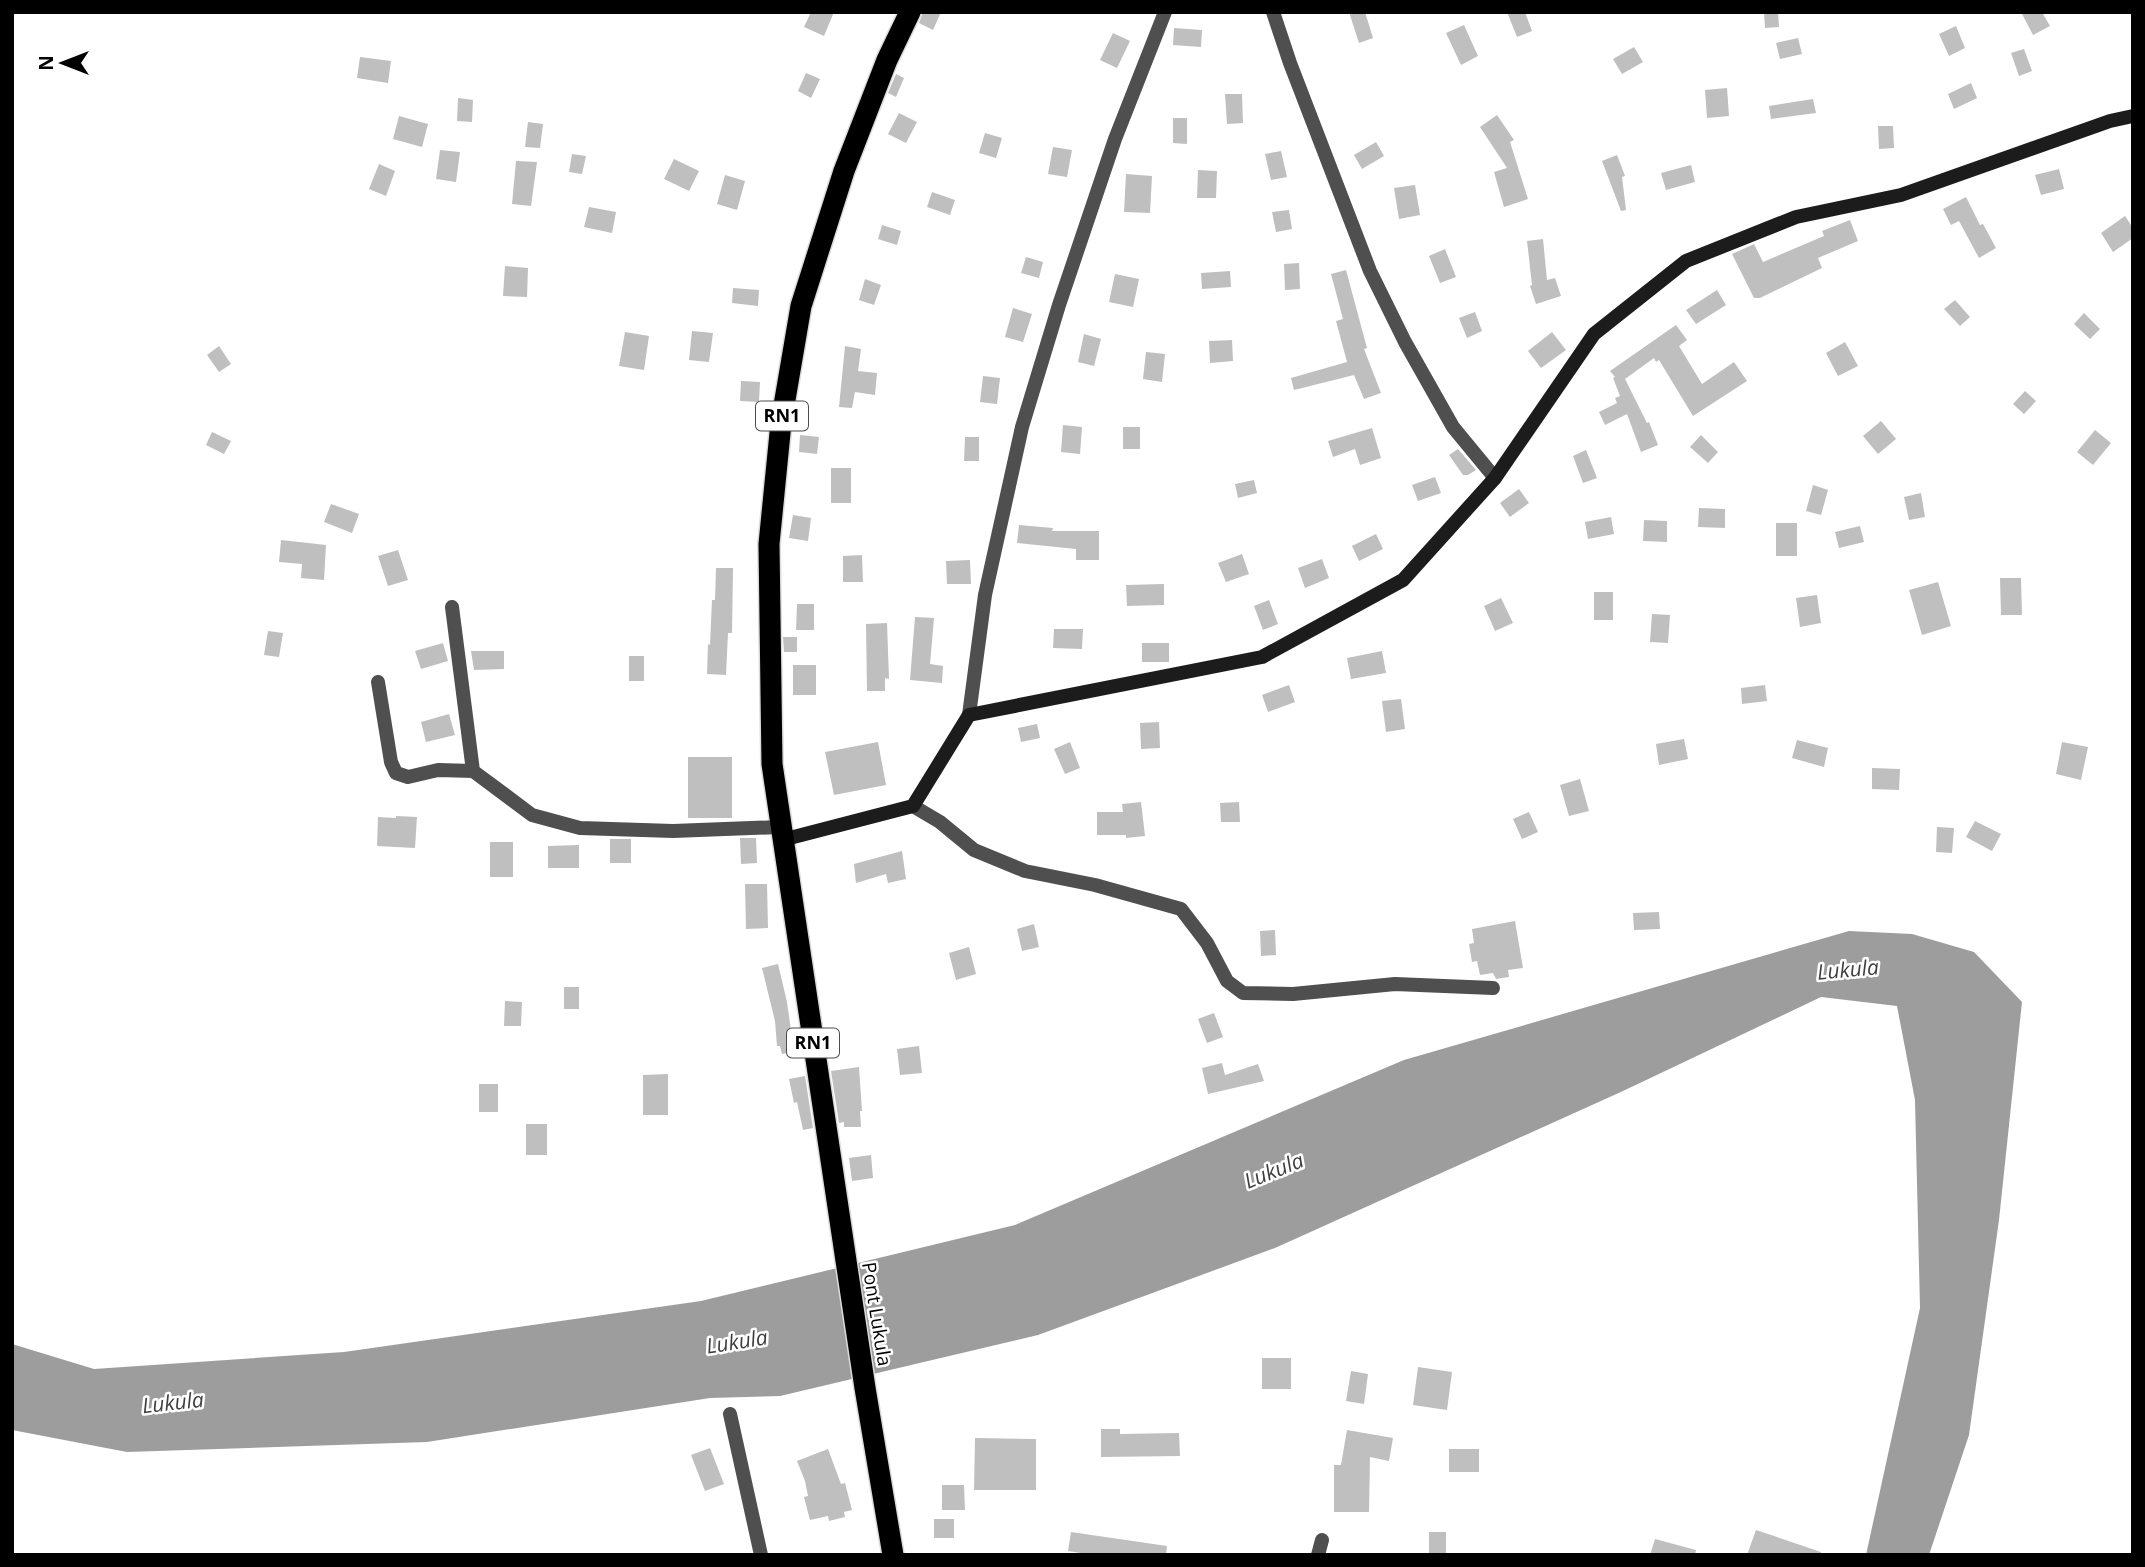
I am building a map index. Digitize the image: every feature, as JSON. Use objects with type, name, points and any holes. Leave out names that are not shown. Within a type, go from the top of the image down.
[{"type":"highway","name":"RN1","points":[[781,834],[772,764],[769,544],[781,423],[802,306],[821,244],[849,158],[887,60],[910,12]]},
{"type":"highway","name":"Pont Lukula","points":[[781,834],[893,1555]]},
{"type":"street","points":[[913,806],[969,715],[985,595],[1022,427],[1115,139],[1166,12]]},
{"type":"street","points":[[1273,12],[1370,271],[1405,342],[1453,427],[1494,478]]},
{"type":"street","points":[[969,715],[1262,657],[1403,580],[1494,478],[1594,334],[1686,261],[1797,217],[1901,195],[2110,121],[2133,116]]},
{"type":"street","points":[[452,607],[472,771]]},
{"type":"street","points":[[378,682],[391,762],[396,773],[408,778],[438,770],[472,771],[532,815],[580,828],[781,834],[913,806],[940,822],[974,850],[1025,871],[1106,887],[1181,909],[1207,943],[1227,981],[1243,993],[1293,994],[1395,984],[1493,988]]},
{"type":"street","points":[[730,1414],[761,1555]]},
{"type":"water","name":"Lukula","points":[[1849,931],[1912,934],[1974,952],[2022,1002],[1999,1220],[1969,1435],[1929,1555],[1866,1555],[1920,1308],[1915,1100],[1897,1006],[1821,997],[1623,1091],[1275,1248],[1038,1335],[780,1396],[710,1398],[427,1442],[127,1452],[12,1430],[12,1344],[94,1369],[344,1352],[701,1301],[1015,1225],[1404,1060]]},
{"type":"building","points":[[811,12],[834,12],[824,36],[804,27]]},
{"type":"building","points":[[923,12],[941,12],[933,30],[919,23]]},
{"type":"building","points":[[1349,12],[1365,12],[1373,38],[1359,43]]},
{"type":"building","points":[[1507,12],[1525,12],[1532,31],[1517,37]]},
{"type":"building","points":[[1764,12],[1778,12],[1779,27],[1765,28]]},
{"type":"building","points":[[2021,12],[2042,12],[2050,26],[2033,35]]},
{"type":"building","points":[[1464,25],[1478,56],[1461,65],[1446,33]]},
{"type":"building","points":[[1956,26],[1965,48],[1949,56],[1939,34]]},
{"type":"building","points":[[1174,28],[1202,30],[1201,47],[1173,45]]},
{"type":"building","points":[[1113,33],[1130,41],[1117,68],[1100,60]]},
{"type":"building","points":[[1798,38],[1802,54],[1780,59],[1776,43]]},
{"type":"building","points":[[1634,47],[1643,62],[1622,74],[1613,59]]},
{"type":"building","points":[[2024,49],[2032,71],[2019,76],[2011,53]]},
{"type":"building","points":[[360,57],[391,61],[388,83],[357,78]]},
{"type":"building","points":[[806,73],[820,79],[811,98],[798,91]]},
{"type":"building","points":[[896,74],[904,78],[896,97],[888,93]]},
{"type":"building","points":[[1971,83],[1977,98],[1954,109],[1948,94]]},
{"type":"building","points":[[1727,88],[1729,116],[1707,118],[1705,90]]},
{"type":"building","points":[[1225,94],[1242,94],[1243,123],[1227,124]]},
{"type":"building","points":[[458,98],[473,100],[472,122],[457,121]]},
{"type":"building","points":[[1813,99],[1816,113],[1771,119],[1769,106]]},
{"type":"building","points":[[899,113],[917,122],[906,143],[888,134]]},
{"type":"building","points":[[1497,115],[1514,140],[1510,142],[1528,199],[1504,207],[1494,172],[1507,168],[1480,127]]},
{"type":"building","points":[[399,116],[428,124],[422,147],[393,139]]},
{"type":"building","points":[[1173,118],[1187,118],[1187,144],[1173,143]]},
{"type":"building","points":[[528,122],[543,124],[540,148],[525,147]]},
{"type":"building","points":[[1878,126],[1893,126],[1894,148],[1879,149]]},
{"type":"building","points":[[985,133],[1002,138],[996,158],[979,153]]},
{"type":"building","points":[[1376,142],[1384,156],[1362,169],[1354,155]]},
{"type":"building","points":[[1053,147],[1072,150],[1067,177],[1048,174]]},
{"type":"building","points":[[440,150],[460,152],[456,182],[436,179]]},
{"type":"building","points":[[1281,151],[1287,177],[1271,180],[1265,154]]},
{"type":"building","points":[[572,154],[586,156],[582,174],[569,172]]},
{"type":"building","points":[[1617,155],[1625,176],[1622,177],[1626,210],[1621,211],[1602,161]]},
{"type":"building","points":[[674,159],[699,171],[689,191],[664,179]]},
{"type":"building","points":[[516,161],[537,162],[531,206],[512,204]]},
{"type":"building","points":[[379,164],[395,171],[386,196],[369,189]]},
{"type":"building","points":[[1691,165],[1695,182],[1666,190],[1661,173]]},
{"type":"building","points":[[2059,169],[2064,189],[2041,195],[2035,175]]},
{"type":"building","points":[[1198,170],[1217,171],[1216,198],[1197,198]]},
{"type":"building","points":[[1126,174],[1152,176],[1150,213],[1124,212]]},
{"type":"building","points":[[725,175],[745,181],[737,210],[717,204]]},
{"type":"building","points":[[1415,185],[1420,215],[1399,219],[1394,188]]},
{"type":"building","points":[[932,192],[955,200],[950,215],[927,207]]},
{"type":"building","points":[[1966,197],[1980,225],[1983,224],[1996,248],[1979,258],[1959,221],[1951,225],[1943,209]]},
{"type":"building","points":[[589,207],[616,212],[612,233],[584,227]]},
{"type":"building","points":[[1289,210],[1292,229],[1276,232],[1272,212]]},
{"type":"building","points":[[2125,216],[2133,228],[2133,238],[2113,252],[2101,233]]},
{"type":"building","points":[[1850,220],[1858,241],[1818,258],[1822,268],[1760,298],[1754,298],[1732,254],[1754,244],[1763,262],[1824,236],[1822,231]]},
{"type":"building","points":[[882,225],[901,231],[897,245],[878,239]]},
{"type":"building","points":[[1543,239],[1547,280],[1555,278],[1561,296],[1536,304],[1530,286],[1527,241]]},
{"type":"building","points":[[1445,249],[1456,277],[1440,283],[1429,256]]},
{"type":"building","points":[[1026,257],[1043,262],[1039,278],[1021,273]]},
{"type":"building","points":[[1299,263],[1300,289],[1285,290],[1284,264]]},
{"type":"building","points":[[505,266],[528,268],[527,297],[503,296]]},
{"type":"building","points":[[1346,270],[1367,348],[1364,349],[1381,393],[1364,399],[1354,375],[1294,390],[1291,378],[1347,362],[1336,321],[1343,319],[1331,274]]},
{"type":"building","points":[[1230,271],[1231,287],[1202,289],[1201,273]]},
{"type":"building","points":[[1115,274],[1139,279],[1133,307],[1109,302]]},
{"type":"building","points":[[865,279],[881,285],[874,305],[859,300]]},
{"type":"building","points":[[733,288],[759,290],[758,306],[732,303]]},
{"type":"building","points":[[1717,290],[1726,305],[1696,324],[1686,310]]},
{"type":"building","points":[[1955,300],[1970,317],[1960,326],[1944,309]]},
{"type":"building","points":[[1013,308],[1032,314],[1023,342],[1005,337]]},
{"type":"building","points":[[1475,312],[1482,331],[1467,338],[1459,318]]},
{"type":"building","points":[[2084,313],[2100,329],[2090,339],[2074,324]]},
{"type":"building","points":[[1676,325],[1687,340],[1679,346],[1702,384],[1734,362],[1747,381],[1693,416],[1659,360],[1656,362],[1654,358],[1625,379],[1647,423],[1649,422],[1658,445],[1641,452],[1627,414],[1605,425],[1599,412],[1617,403],[1615,398],[1620,396],[1613,378],[1615,377],[1610,371]]},
{"type":"building","points":[[692,331],[713,333],[709,362],[689,360]]},
{"type":"building","points":[[625,332],[649,336],[644,370],[619,366]]},
{"type":"building","points":[[1552,332],[1566,350],[1541,368],[1528,351]]},
{"type":"building","points":[[1084,334],[1101,339],[1094,366],[1078,362]]},
{"type":"building","points":[[1232,340],[1233,361],[1210,363],[1209,341]]},
{"type":"building","points":[[1845,342],[1858,366],[1838,376],[1826,353]]},
{"type":"building","points":[[219,346],[231,364],[219,372],[207,355]]},
{"type":"building","points":[[845,346],[861,349],[858,371],[877,373],[875,395],[855,392],[852,408],[839,407]]},
{"type":"building","points":[[1146,352],[1165,354],[1162,382],[1143,379]]},
{"type":"building","points":[[983,376],[1000,378],[997,404],[980,402]]},
{"type":"building","points":[[741,381],[760,382],[759,402],[740,401]]},
{"type":"building","points":[[2025,391],[2036,401],[2024,414],[2013,404]]},
{"type":"building","points":[[1881,421],[1896,439],[1878,454],[1863,436]]},
{"type":"building","points":[[1063,425],[1082,427],[1080,454],[1061,452]]},
{"type":"building","points":[[1123,427],[1140,427],[1140,449],[1123,449]]},
{"type":"building","points":[[1372,428],[1381,458],[1360,465],[1355,449],[1333,457],[1328,441]]},
{"type":"building","points":[[2095,430],[2111,443],[2093,465],[2077,452]]},
{"type":"building","points":[[212,432],[231,441],[224,454],[206,445]]},
{"type":"building","points":[[800,435],[819,437],[817,454],[799,452]]},
{"type":"building","points":[[1701,435],[1718,452],[1708,463],[1690,447]]},
{"type":"building","points":[[965,437],[979,437],[979,461],[964,461]]},
{"type":"building","points":[[1458,449],[1476,470],[1468,475],[1463,475],[1449,455]]},
{"type":"building","points":[[1586,450],[1597,478],[1583,483],[1573,456]]},
{"type":"building","points":[[831,468],[851,468],[851,503],[831,503]]},
{"type":"building","points":[[1435,477],[1441,493],[1418,501],[1412,485]]},
{"type":"building","points":[[1254,480],[1257,493],[1238,498],[1235,484]]},
{"type":"building","points":[[1813,485],[1828,490],[1821,515],[1806,511]]},
{"type":"building","points":[[1519,489],[1529,503],[1510,517],[1500,503]]},
{"type":"building","points":[[1921,493],[1925,517],[1909,520],[1904,497]]},
{"type":"building","points":[[331,504],[359,514],[352,533],[324,522]]},
{"type":"building","points":[[1699,508],[1725,509],[1725,528],[1698,527]]},
{"type":"building","points":[[793,515],[811,518],[808,541],[789,538]]},
{"type":"building","points":[[1611,517],[1614,534],[1588,539],[1585,522]]},
{"type":"building","points":[[1644,520],[1667,521],[1667,542],[1643,541]]},
{"type":"building","points":[[1776,523],[1797,523],[1797,556],[1776,556]]},
{"type":"building","points":[[1019,525],[1053,528],[1052,531],[1099,531],[1099,560],[1076,560],[1076,549],[1017,543]]},
{"type":"building","points":[[1860,526],[1864,542],[1839,548],[1835,532]]},
{"type":"building","points":[[1376,534],[1383,549],[1359,561],[1352,546]]},
{"type":"building","points":[[281,540],[326,545],[324,580],[301,578],[302,564],[279,562]]},
{"type":"building","points":[[398,550],[408,580],[388,586],[378,556]]},
{"type":"building","points":[[1242,554],[1249,574],[1226,582],[1218,563]]},
{"type":"building","points":[[862,555],[863,582],[843,582],[843,556]]},
{"type":"building","points":[[1322,559],[1329,578],[1305,588],[1298,568]]},
{"type":"building","points":[[970,560],[971,584],[947,584],[946,561]]},
{"type":"building","points":[[716,568],[733,568],[732,633],[728,633],[726,675],[707,674]]},
{"type":"building","points":[[2000,578],[2021,578],[2022,615],[2001,615]]},
{"type":"building","points":[[1938,582],[1951,626],[1922,635],[1909,590]]},
{"type":"building","points":[[1164,584],[1164,605],[1127,606],[1126,585]]},
{"type":"building","points":[[1594,592],[1613,592],[1613,620],[1594,620]]},
{"type":"building","points":[[1817,595],[1821,623],[1800,627],[1796,598]]},
{"type":"building","points":[[1501,598],[1513,623],[1495,631],[1484,606]]},
{"type":"building","points":[[1269,600],[1278,624],[1263,630],[1254,606]]},
{"type":"building","points":[[797,604],[814,604],[814,630],[796,630]]},
{"type":"building","points":[[1652,614],[1670,615],[1668,643],[1650,642]]},
{"type":"building","points":[[915,617],[934,618],[930,664],[943,666],[942,683],[910,680]]},
{"type":"building","points":[[887,623],[889,679],[885,678],[885,691],[867,691],[866,624]]},
{"type":"building","points":[[1054,629],[1083,629],[1082,649],[1053,648]]},
{"type":"building","points":[[268,631],[283,633],[279,657],[264,655]]},
{"type":"building","points":[[783,637],[797,637],[797,652],[784,652]]},
{"type":"building","points":[[443,643],[448,661],[421,669],[415,651]]},
{"type":"building","points":[[1142,643],[1169,643],[1169,662],[1142,662]]},
{"type":"building","points":[[471,651],[504,651],[504,669],[474,670]]},
{"type":"building","points":[[1382,651],[1386,673],[1351,679],[1347,658]]},
{"type":"building","points":[[629,656],[644,656],[644,681],[629,681]]},
{"type":"building","points":[[793,665],[816,665],[816,695],[793,695]]},
{"type":"building","points":[[1289,685],[1295,702],[1268,712],[1262,695]]},
{"type":"building","points":[[1765,685],[1767,701],[1742,704],[1741,688]]},
{"type":"building","points":[[1401,699],[1405,729],[1386,732],[1382,701]]},
{"type":"building","points":[[449,714],[455,735],[426,742],[421,722]]},
{"type":"building","points":[[1159,722],[1160,748],[1141,749],[1140,723]]},
{"type":"building","points":[[1037,724],[1040,738],[1021,742],[1018,728]]},
{"type":"building","points":[[1684,739],[1688,759],[1659,765],[1656,744]]},
{"type":"building","points":[[1797,740],[1828,748],[1824,767],[1792,758]]},
{"type":"building","points":[[878,742],[886,785],[834,795],[825,752]]},
{"type":"building","points":[[1070,742],[1080,768],[1065,774],[1054,749]]},
{"type":"building","points":[[2062,742],[2088,747],[2081,780],[2056,774]]},
{"type":"building","points":[[688,757],[732,757],[732,818],[688,818]]},
{"type":"building","points":[[1872,768],[1900,769],[1899,790],[1872,789]]},
{"type":"building","points":[[1580,779],[1589,811],[1569,816],[1560,785]]},
{"type":"building","points":[[1141,802],[1145,836],[1126,838],[1126,835],[1097,835],[1097,812],[1123,812],[1122,804]]},
{"type":"building","points":[[1239,802],[1240,822],[1221,822],[1220,803]]},
{"type":"building","points":[[1529,812],[1538,832],[1522,839],[1513,819]]},
{"type":"building","points":[[378,817],[417,817],[415,848],[377,846]]},
{"type":"building","points":[[1975,821],[2001,834],[1992,851],[1966,837]]},
{"type":"building","points":[[1937,827],[1954,828],[1952,853],[1936,852]]},
{"type":"building","points":[[740,838],[756,838],[757,863],[741,864]]},
{"type":"building","points":[[610,839],[631,839],[631,863],[610,863]]},
{"type":"building","points":[[490,842],[513,842],[513,877],[490,877]]},
{"type":"building","points":[[579,845],[579,868],[548,868],[548,846]]},
{"type":"building","points":[[902,851],[906,879],[888,883],[886,874],[856,883],[854,864]]},
{"type":"building","points":[[745,884],[767,884],[768,928],[746,929]]},
{"type":"building","points":[[1659,912],[1660,929],[1634,930],[1633,913]]},
{"type":"building","points":[[1515,921],[1523,968],[1508,970],[1509,977],[1496,979],[1493,973],[1480,975],[1477,961],[1472,962],[1469,944],[1474,943],[1472,929]]},
{"type":"building","points":[[1034,924],[1039,947],[1022,951],[1017,929]]},
{"type":"building","points":[[1275,930],[1276,955],[1261,956],[1260,931]]},
{"type":"building","points":[[969,947],[976,974],[956,980],[949,953]]},
{"type":"building","points":[[778,964],[794,1052],[782,1054],[780,1046],[777,1046],[775,1021],[762,968]]},
{"type":"building","points":[[564,987],[579,987],[579,1009],[564,1009]]},
{"type":"building","points":[[505,1001],[522,1002],[521,1026],[504,1026]]},
{"type":"building","points":[[1214,1013],[1223,1037],[1207,1043],[1198,1019]]},
{"type":"building","points":[[919,1046],[922,1073],[900,1075],[897,1049]]},
{"type":"building","points":[[1222,1063],[1225,1075],[1258,1064],[1264,1081],[1208,1094],[1202,1068]]},
{"type":"building","points":[[859,1067],[861,1127],[844,1127],[844,1122],[839,1123],[831,1071]]},
{"type":"building","points":[[668,1074],[668,1115],[643,1115],[643,1075]]},
{"type":"building","points":[[805,1076],[813,1128],[803,1130],[789,1079]]},
{"type":"building","points":[[479,1084],[498,1084],[498,1112],[479,1112]]},
{"type":"building","points":[[526,1124],[547,1124],[547,1155],[526,1155]]},
{"type":"building","points":[[871,1155],[873,1178],[852,1181],[849,1158]]},
{"type":"building","points":[[1262,1358],[1291,1358],[1291,1389],[1262,1389]]},
{"type":"building","points":[[1418,1367],[1452,1372],[1447,1410],[1413,1405]]},
{"type":"building","points":[[1351,1371],[1368,1374],[1364,1404],[1346,1401]]},
{"type":"building","points":[[1101,1429],[1120,1429],[1120,1434],[1179,1433],[1180,1456],[1101,1457]]},
{"type":"building","points":[[1347,1430],[1393,1438],[1389,1461],[1370,1457],[1369,1512],[1334,1512],[1334,1465],[1341,1465]]},
{"type":"building","points":[[975,1438],[1036,1439],[1036,1490],[974,1490]]},
{"type":"building","points":[[710,1448],[724,1484],[705,1491],[691,1455]]},
{"type":"building","points":[[828,1449],[841,1484],[845,1483],[852,1510],[844,1512],[845,1517],[829,1521],[828,1516],[810,1520],[804,1497],[808,1496],[805,1481],[797,1461]]},
{"type":"building","points":[[1449,1449],[1479,1449],[1479,1472],[1449,1472]]},
{"type":"building","points":[[942,1485],[964,1485],[965,1510],[942,1510]]},
{"type":"building","points":[[934,1519],[954,1519],[954,1538],[934,1538]]},
{"type":"building","points":[[1756,1530],[1821,1552],[1821,1555],[1747,1555]]},
{"type":"building","points":[[1071,1532],[1167,1546],[1166,1555],[1093,1555],[1068,1551]]},
{"type":"building","points":[[1429,1532],[1446,1532],[1446,1555],[1429,1555]]},
{"type":"building","points":[[1655,1539],[1696,1550],[1695,1555],[1650,1555]]}]
